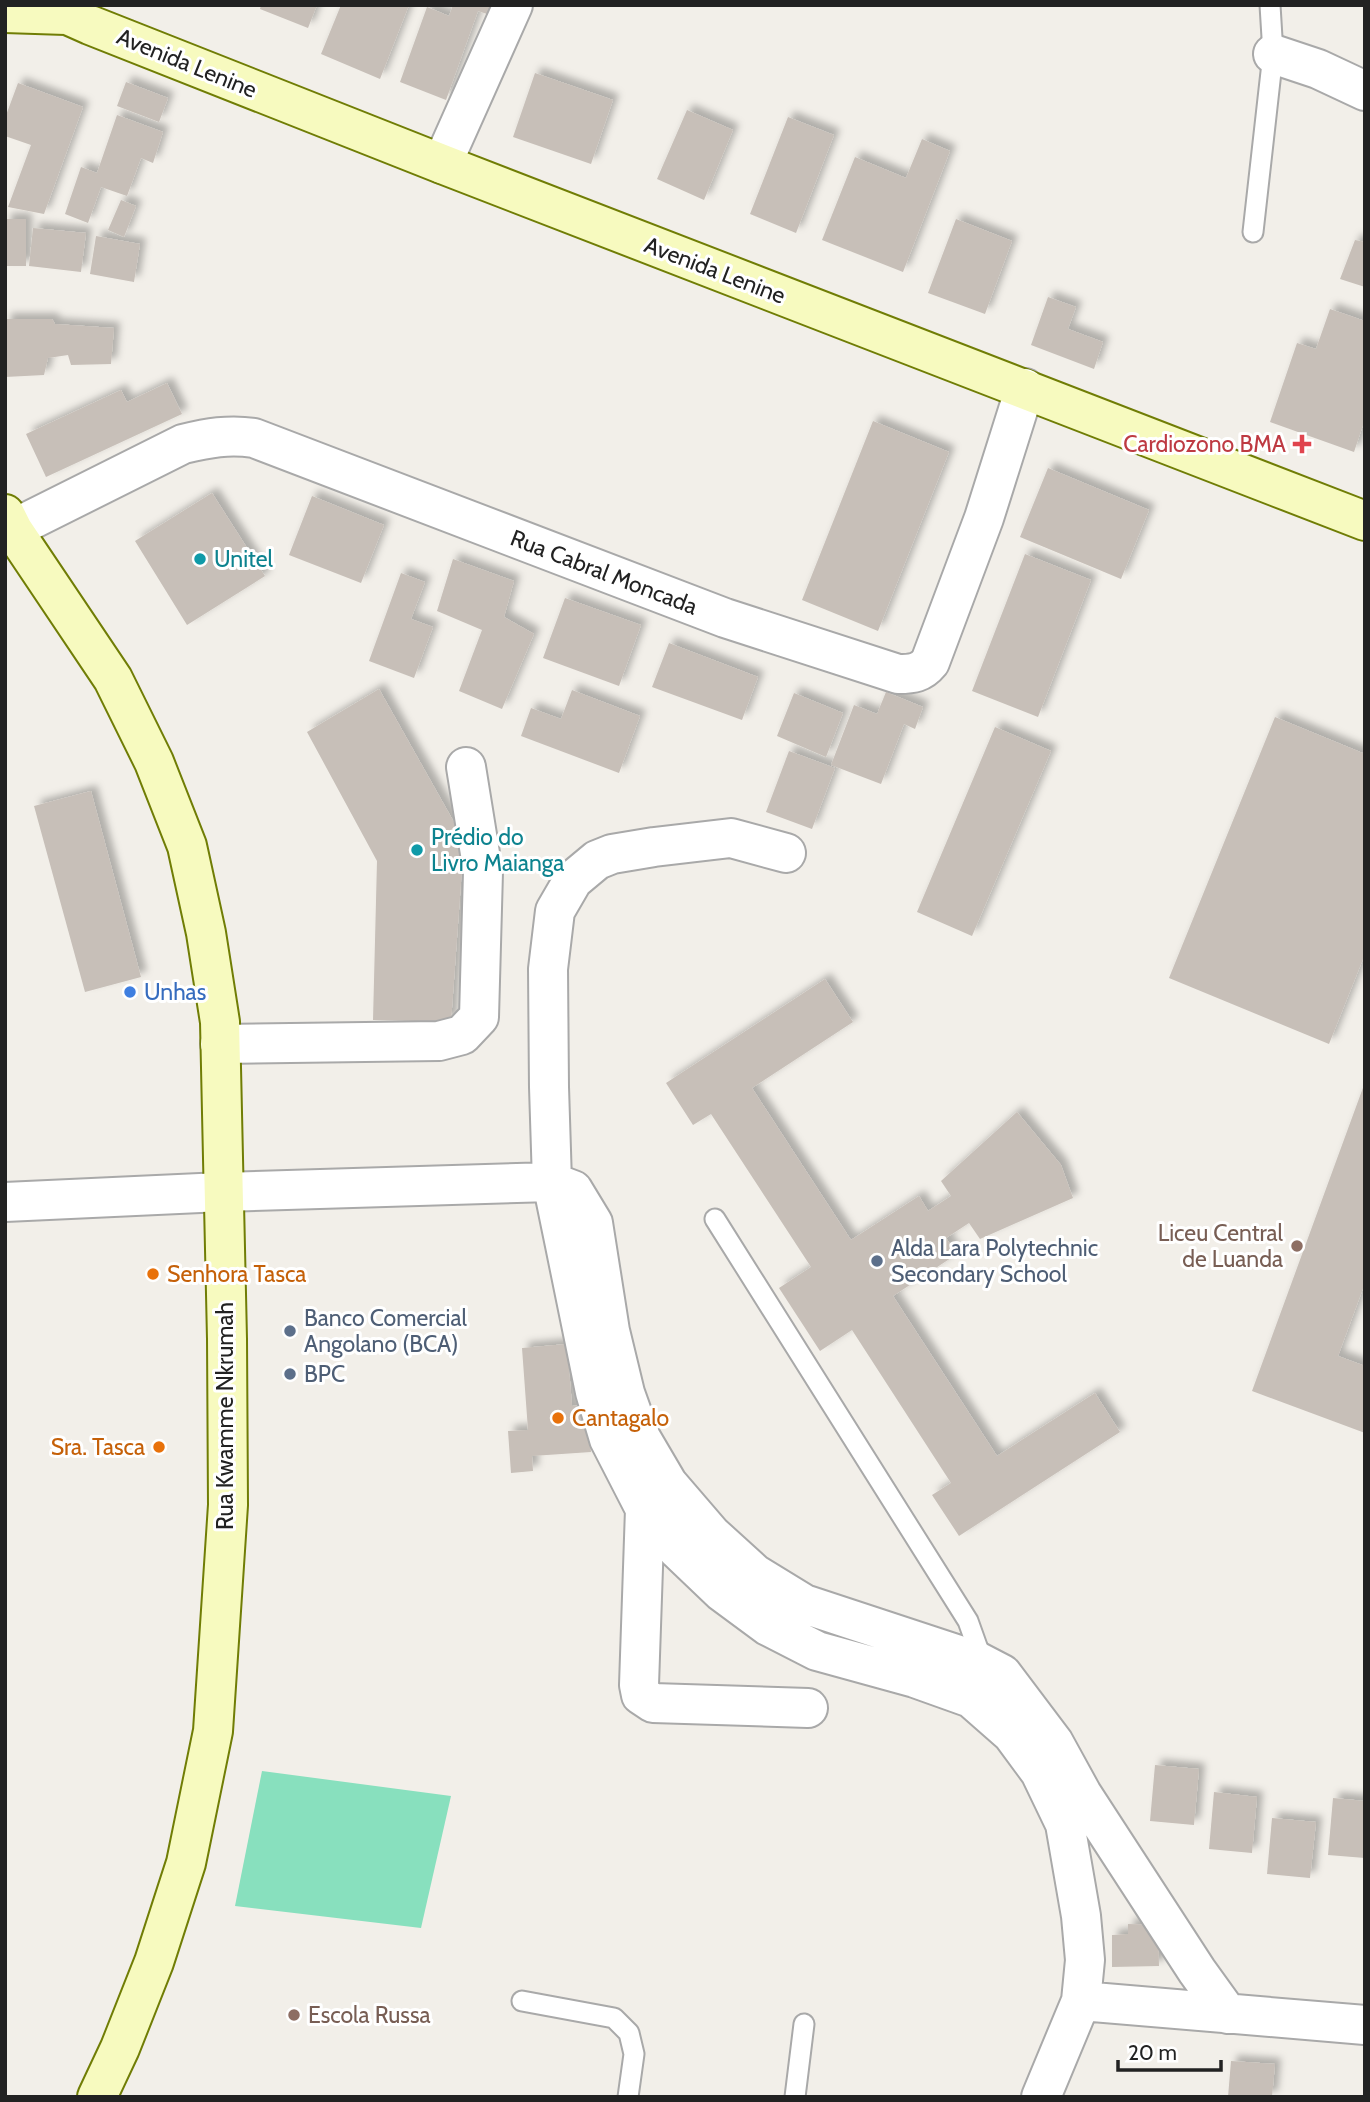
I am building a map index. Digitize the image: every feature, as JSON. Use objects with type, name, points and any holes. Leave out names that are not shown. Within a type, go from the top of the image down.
[{"type":"street","points":[[442,164],[513,5]]},
{"type":"street","name":"Avenida Lenine","points":[[5,13],[70,11],[442,164],[1365,521]]},
{"type":"street","points":[[1273,54],[1318,69],[1365,91]]},
{"type":"street","name":"Rua Cabral Moncada","points":[[8,526],[183,443],[214,437],[244,436],[725,618],[898,674],[913,674],[923,670],[930,662],[984,518],[1025,388]]},
{"type":"street","name":"Rua Kwamme Nkrumah","points":[[8,526],[113,679],[154,762],[187,846],[206,933],[220,1022],[228,1505],[213,1731],[186,1863],[154,1962],[120,2048],[97,2097]]},
{"type":"street","points":[[220,1044],[439,1041],[462,1035],[479,1017],[483,872],[466,766]]},
{"type":"street","points":[[786,853],[731,838],[654,846],[612,854],[597,860],[573,880],[555,911],[548,969],[549,1087],[552,1182],[595,1392],[609,1438],[645,1509],[639,1685],[641,1695],[653,1703],[808,1708]]},
{"type":"street","points":[[5,1202],[552,1182],[573,1190],[593,1223],[610,1331],[625,1393],[641,1438],[668,1484],[689,1536]]},
{"type":"street","points":[[645,1509],[689,1536],[710,1534],[755,1574],[804,1604],[978,1682],[1040,1772],[1065,1824],[1082,1916],[1085,1960],[1082,2001],[1041,2097]]},
{"type":"street","points":[[978,1682],[1002,1674],[1054,1743],[1082,1794],[1228,2014]]},
{"type":"street","points":[[1082,2001],[1365,2025]]},
{"type":"lane","points":[[1253,232],[1273,54],[1270,5]]},
{"type":"lane","points":[[715,1219],[968,1621],[978,1682]]},
{"type":"lane","points":[[522,2001],[614,2018],[629,2033],[634,2054],[628,2097]]},
{"type":"lane","points":[[795,2097],[804,2024]]},
{"type":"green space","points":[[262,1771],[451,1796],[421,1928],[235,1906]]},
{"type":"building","points":[[261,5],[317,5],[308,28],[260,9]]},
{"type":"building","points":[[341,5],[409,5],[380,79],[321,54]]},
{"type":"building","points":[[453,5],[497,5],[493,16],[478,11],[446,100],[400,82],[427,7],[449,16]]},
{"type":"building","points":[[535,73],[613,100],[591,164],[513,137]]},
{"type":"building","points":[[126,82],[168,98],[159,122],[117,106]]},
{"type":"building","points":[[18,83],[83,107],[44,214],[8,207],[31,145],[5,136],[5,118]]},
{"type":"building","points":[[687,110],[733,130],[704,200],[657,179]]},
{"type":"building","points":[[117,115],[163,132],[153,163],[141,158],[127,196],[101,187],[88,223],[65,214],[81,167],[97,173]]},
{"type":"building","points":[[788,117],[834,135],[796,233],[750,214]]},
{"type":"building","points":[[922,139],[950,151],[903,272],[822,240],[855,157],[906,178]]},
{"type":"building","points":[[121,200],[136,206],[124,237],[108,230]]},
{"type":"building","points":[[5,219],[26,219],[26,266],[5,266]]},
{"type":"building","points":[[956,219],[1012,241],[985,314],[928,293]]},
{"type":"building","points":[[33,228],[86,233],[81,272],[29,266]]},
{"type":"building","points":[[96,236],[140,244],[134,282],[90,274]]},
{"type":"building","points":[[1355,240],[1365,242],[1365,287],[1340,279]]},
{"type":"building","points":[[1048,297],[1076,307],[1068,329],[1103,342],[1094,369],[1031,345]]},
{"type":"building","points":[[1330,309],[1365,321],[1365,426],[1363,425],[1354,452],[1270,422],[1297,343],[1316,349]]},
{"type":"building","points":[[5,319],[52,319],[55,324],[114,328],[111,364],[71,365],[68,355],[48,358],[44,375],[5,377]]},
{"type":"building","points":[[167,383],[182,414],[46,477],[26,434],[121,390],[127,402]]},
{"type":"building","points":[[873,421],[949,452],[878,631],[802,600]]},
{"type":"building","points":[[1048,468],[1149,510],[1121,579],[1020,537]]},
{"type":"building","name":"Unitel","points":[[212,493],[265,576],[187,625],[135,541]]},
{"type":"building","points":[[312,496],[384,525],[361,583],[289,555]]},
{"type":"building","points":[[1025,554],[1091,580],[1038,717],[972,691]]},
{"type":"building","points":[[453,559],[514,581],[504,617],[534,634],[502,709],[459,691],[482,630],[437,611]]},
{"type":"building","points":[[401,573],[425,582],[411,619],[433,627],[414,678],[369,661]]},
{"type":"building","points":[[565,598],[641,625],[619,686],[543,658]]},
{"type":"building","points":[[669,643],[758,677],[742,720],[652,687]]},
{"type":"building","name":"Prédio do Livro Maianga","points":[[379,689],[464,840],[451,1022],[373,1020],[377,861],[307,732]]},
{"type":"building","points":[[572,690],[640,716],[619,773],[521,736],[531,708],[561,719]]},
{"type":"building","points":[[886,692],[923,707],[915,729],[904,724],[881,784],[831,765],[854,705],[877,714]]},
{"type":"building","points":[[794,693],[843,713],[826,757],[777,736]]},
{"type":"building","points":[[1275,717],[1365,754],[1365,954],[1329,1044],[1169,978]]},
{"type":"building","points":[[995,727],[1051,751],[972,936],[917,912]]},
{"type":"building","points":[[789,751],[835,768],[812,829],[766,812]]},
{"type":"building","points":[[91,791],[141,977],[85,992],[34,806]]},
{"type":"building","name":"Alda Lara Polytechnic Secondary School","points":[[825,979],[853,1022],[752,1088],[851,1240],[919,1196],[928,1211],[951,1196],[941,1181],[1017,1112],[1061,1165],[1073,1198],[980,1239],[969,1223],[946,1238],[957,1254],[893,1296],[997,1456],[1095,1393],[1120,1432],[959,1536],[932,1495],[951,1483],[852,1330],[820,1351],[779,1288],[811,1267],[711,1114],[693,1125],[666,1083]]},
{"type":"building","points":[[1364,1085],[1365,1283],[1338,1356],[1365,1366],[1365,1433],[1252,1391]]},
{"type":"building","name":"Cantagalo","points":[[567,1344],[572,1406],[587,1405],[591,1452],[532,1456],[533,1471],[511,1473],[508,1431],[528,1430],[522,1348]]},
{"type":"building","points":[[1155,1765],[1199,1769],[1194,1825],[1150,1821]]},
{"type":"building","points":[[1214,1792],[1257,1797],[1252,1853],[1209,1849]]},
{"type":"building","points":[[1333,1798],[1365,1801],[1365,1858],[1328,1855]]},
{"type":"building","points":[[1272,1818],[1316,1822],[1310,1878],[1267,1874]]},
{"type":"building","points":[[1128,1924],[1158,1925],[1159,1966],[1112,1967],[1112,1935],[1128,1934]]},
{"type":"building","points":[[1231,2061],[1275,2064],[1272,2097],[1228,2097]]},
{"type":"place","name":"Cardiozono BMA","points":[[1302,444]]},
{"type":"place","name":"Unitel","points":[[200,559]]},
{"type":"place","name":"Prédio do Livro Maianga","points":[[417,850]]},
{"type":"place","name":"Unhas","points":[[130,992]]},
{"type":"place","name":"Liceu Central de Luanda","points":[[1297,1246]]},
{"type":"place","name":"Alda Lara Polytechnic Secondary School","points":[[877,1261]]},
{"type":"place","name":"Senhora Tasca","points":[[153,1274]]},
{"type":"place","name":"Banco Comercial Angolano (BCA)","points":[[290,1331]]},
{"type":"place","name":"BPC","points":[[290,1374]]},
{"type":"place","name":"Cantagalo","points":[[558,1418]]},
{"type":"place","name":"Sra. Tasca","points":[[159,1447]]},
{"type":"place","name":"Escola Russa","points":[[294,2015]]}]
